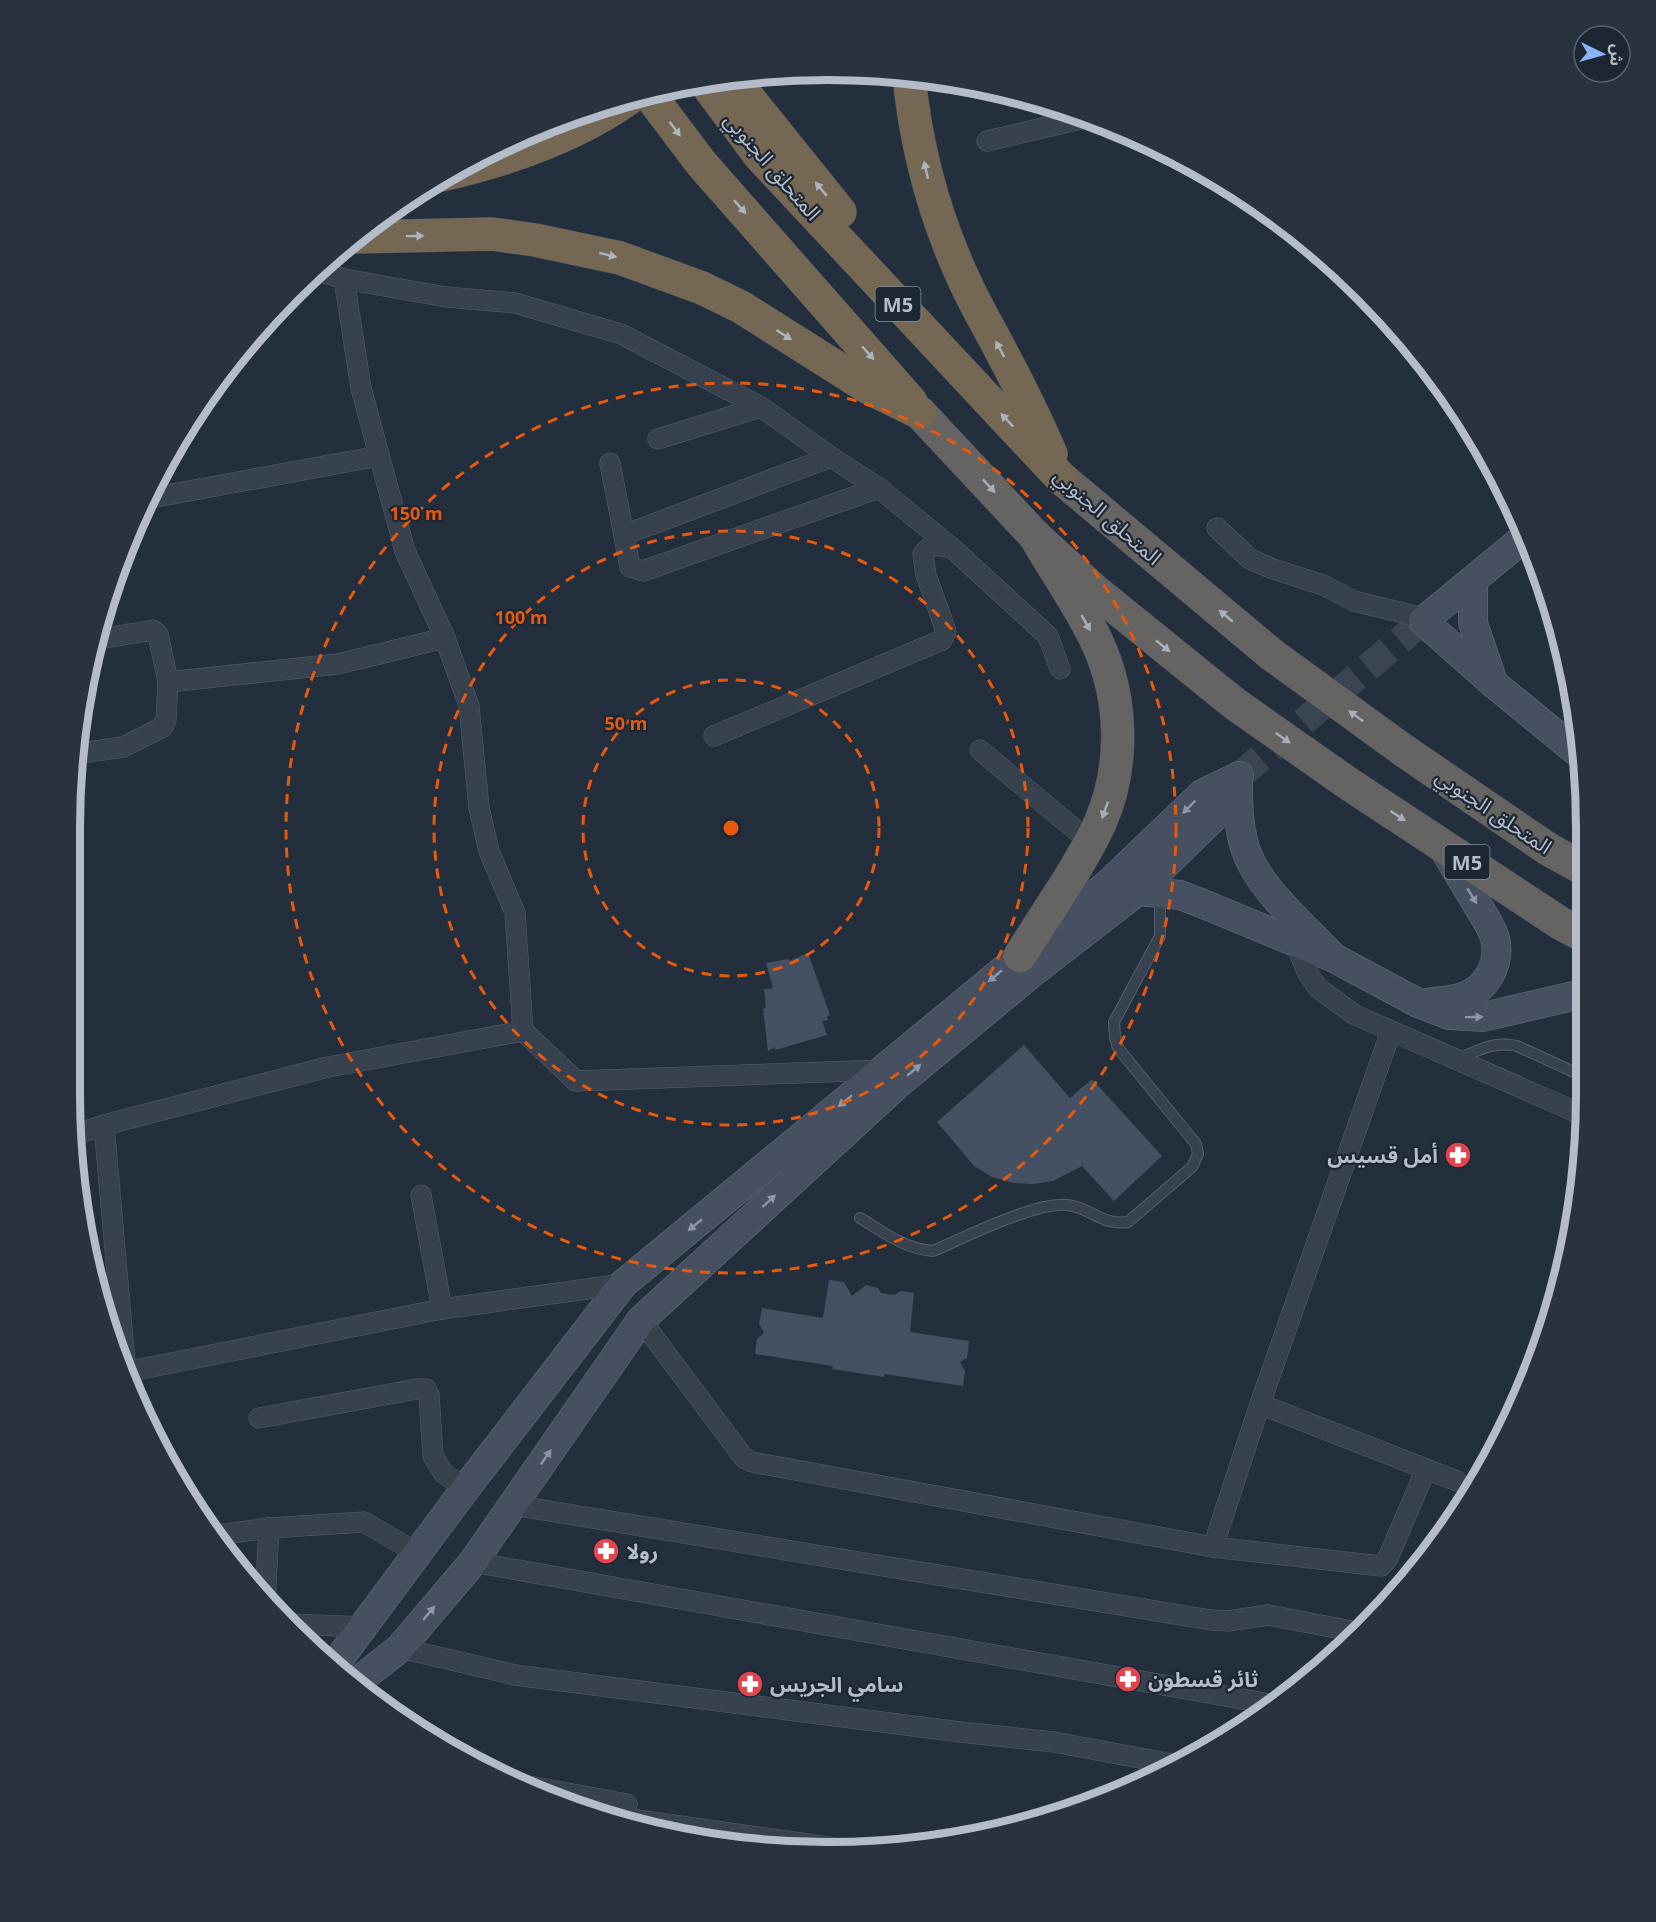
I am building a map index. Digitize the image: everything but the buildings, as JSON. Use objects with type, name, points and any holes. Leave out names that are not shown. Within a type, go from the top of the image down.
[{"type":"highway","points":[[910,84],[918,139],[928,182],[952,253],[978,310],[1022,391],[1061,478]]},
{"type":"highway","name":"المتحلق الجنوبي","points":[[717,88],[739,101],[760,156],[1061,478],[1271,654],[1403,750],[1548,849],[1576,864]]},
{"type":"highway","name":"M5","points":[[654,100],[701,163],[920,413],[1035,536],[1094,590],[1235,704],[1349,784],[1576,932]]},
{"type":"highway","points":[[479,166],[543,144],[603,114]]},
{"type":"highway","points":[[369,237],[492,234],[546,242],[620,258],[702,288],[741,307],[869,388],[920,413]]},
{"type":"highway","points":[[1020,956],[1090,842],[1108,800],[1117,755],[1118,732],[1112,686],[1096,640],[1035,536]]},
{"type":"main road","points":[[1520,541],[1423,621],[1494,684],[1572,747]]},
{"type":"main road","points":[[1473,580],[1473,623],[1494,684]]},
{"type":"main road","points":[[361,1679],[400,1648],[473,1562],[641,1320],[899,1083],[1032,973],[1149,892],[1216,815],[1229,797],[1239,776]]},
{"type":"main road","points":[[338,1660],[466,1488],[623,1284],[1125,870],[1202,794],[1239,776]]},
{"type":"main road","points":[[1239,776],[1238,807],[1241,830],[1254,868],[1268,889],[1334,958]]},
{"type":"main road","points":[[1418,1003],[1450,1000],[1472,993],[1489,976],[1496,951],[1491,927],[1442,846]]},
{"type":"main road","points":[[1149,892],[1190,899],[1334,958],[1418,1003],[1449,1015],[1483,1017],[1576,995]]},
{"type":"main road","points":[[573,1351],[600,1378]]},
{"type":"street","points":[[987,141],[1073,121]]},
{"type":"street","points":[[325,273],[344,279],[446,297],[515,303],[621,334],[761,407],[879,488],[952,548],[1048,636],[1060,669]]},
{"type":"street","points":[[344,279],[361,388],[405,551],[445,638],[469,706],[479,808],[489,850],[515,913],[523,1031],[576,1081],[882,1070]]},
{"type":"street","points":[[658,439],[761,407]]},
{"type":"street","points":[[157,497],[379,456]]},
{"type":"street","points":[[624,535],[831,457]]},
{"type":"street","points":[[610,463],[630,567],[644,572],[879,488]]},
{"type":"street","points":[[1217,528],[1250,559],[1323,585],[1354,601],[1415,616],[1423,621]]},
{"type":"street","points":[[714,736],[942,640],[946,631],[926,575],[923,554],[928,547],[935,545],[952,548]]},
{"type":"street","points":[[84,753],[123,747],[163,727],[166,720],[168,682],[158,634],[153,630],[104,638]]},
{"type":"street","points":[[168,682],[338,664],[445,638]]},
{"type":"street","points":[[980,750],[1090,842]]},
{"type":"street","points":[[1296,944],[1307,972],[1318,988],[1355,1016],[1576,1112]]},
{"type":"street","points":[[81,1133],[328,1067],[523,1031]]},
{"type":"street","points":[[1213,1547],[1260,1404],[1391,1031]]},
{"type":"street","points":[[104,1125],[124,1348]]},
{"type":"street","points":[[421,1195],[442,1309]]},
{"type":"street","points":[[133,1372],[442,1309],[623,1284]]},
{"type":"street","points":[[641,1320],[744,1458],[752,1462],[1213,1547],[1381,1566],[1388,1558],[1426,1469]]},
{"type":"street","points":[[259,1418],[426,1389],[429,1395],[433,1455],[444,1474],[466,1488]]},
{"type":"street","points":[[1260,1404],[1457,1481]]},
{"type":"street","points":[[513,1505],[1211,1620],[1228,1621],[1268,1615],[1349,1631]]},
{"type":"street","points":[[223,1534],[268,1528],[364,1522],[417,1553]]},
{"type":"street","points":[[266,1589],[268,1528]]},
{"type":"street","points":[[473,1562],[1263,1703]]},
{"type":"street","points":[[300,1624],[364,1627]]},
{"type":"street","points":[[400,1648],[515,1675],[1053,1742],[1164,1763]]},
{"type":"street","points":[[554,1791],[627,1804],[625,1814]]},
{"type":"street","points":[[676,1827],[792,1841]]},
{"type":"lane","points":[[860,1218],[896,1240],[918,1250],[933,1251],[1030,1210],[1055,1204],[1070,1205],[1109,1222],[1128,1222],[1192,1167],[1198,1154],[1196,1144],[1118,1048],[1114,1037],[1114,1022],[1160,936],[1149,892]]},
{"type":"lane","points":[[1457,1060],[1483,1047],[1507,1044],[1517,1046],[1576,1073]]},
{"type":"tunnel","points":[[1239,776],[1423,621]]},
{"type":"place","name":"أمل قسيس","points":[[1458,1155]]},
{"type":"place","name":"رولا","points":[[606,1551]]},
{"type":"place","name":"ثائر قسطون","points":[[1128,1679]]},
{"type":"place","name":"سامي الجريس","points":[[750,1684]]}]
